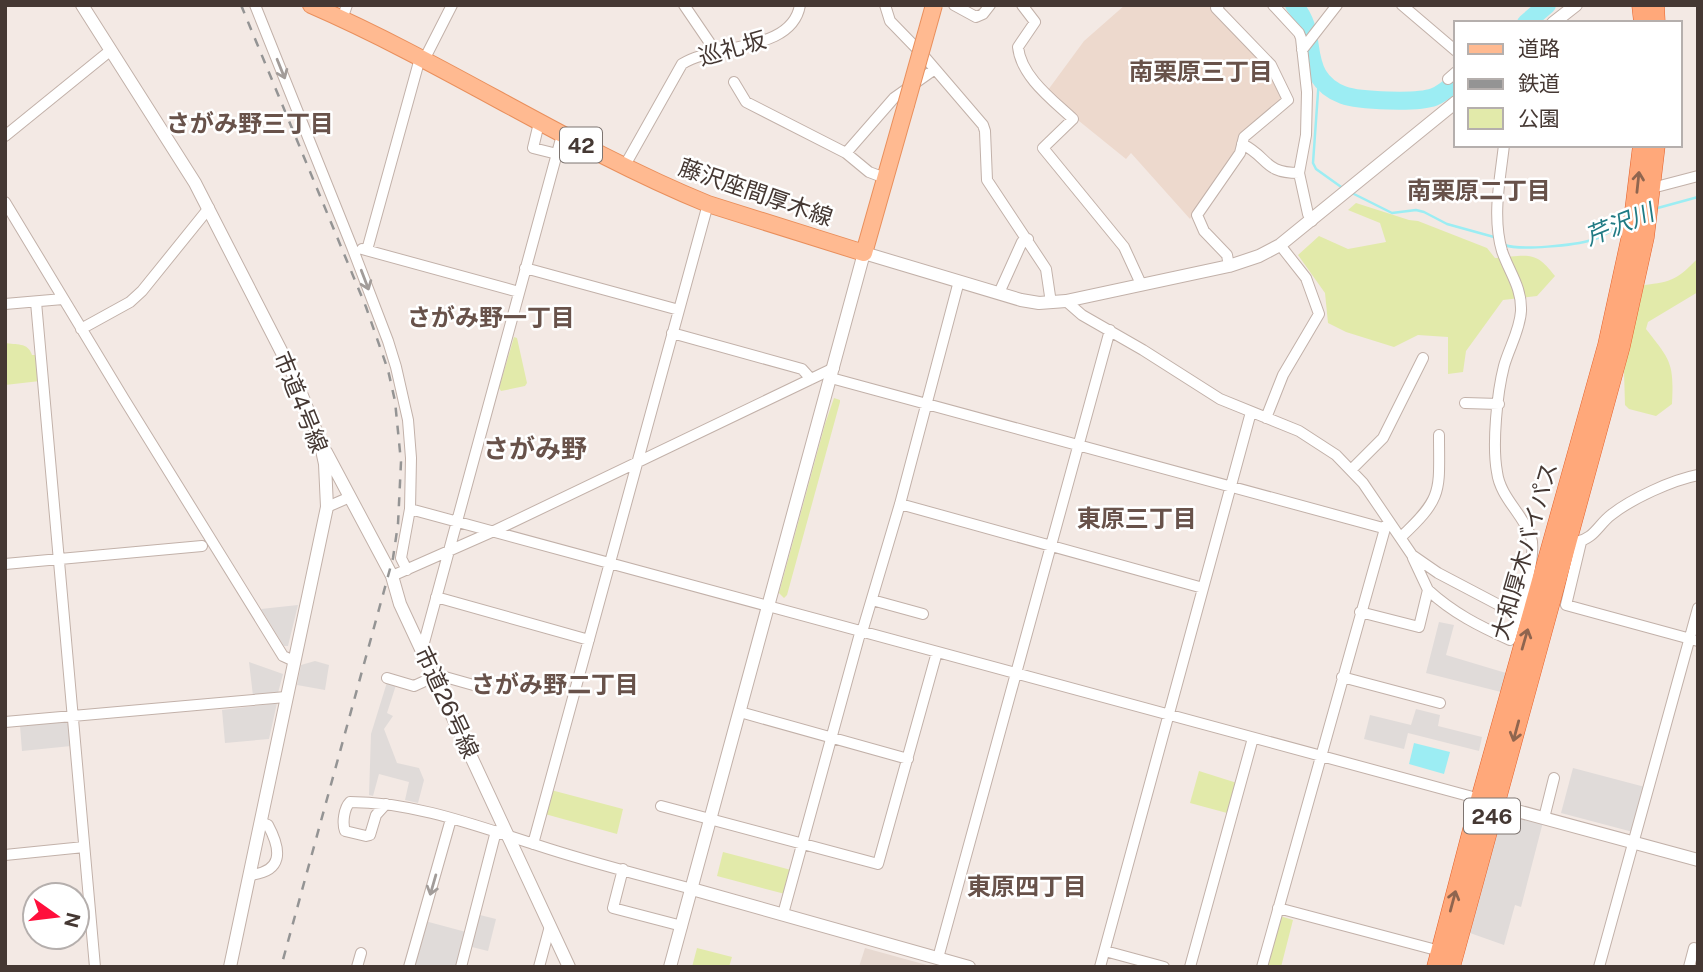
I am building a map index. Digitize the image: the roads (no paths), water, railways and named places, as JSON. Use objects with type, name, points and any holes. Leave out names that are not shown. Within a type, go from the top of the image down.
[{"type":"highway","name":"大和厚木バイパス","points":[[1614,345],[1642,147]]},
{"type":"highway","name":"大和厚木バイパス","points":[[1438,959],[1567,542],[1614,345],[1645,237],[1656,147]]},
{"type":"highway","name":"大和厚木バイパス","points":[[1451,967],[1488,802]]},
{"type":"main road","name":"藤沢座間厚木線","points":[[311,5],[344,12],[422,60],[624,167],[708,204],[864,253]]},
{"type":"main road","points":[[864,253],[934,5]]},
{"type":"street","name":"市道4号線","points":[[82,5],[209,208],[295,378],[320,441],[326,475],[327,507],[230,967]]},
{"type":"street","points":[[256,5],[388,341],[402,393],[411,458],[410,509],[401,558],[407,570]]},
{"type":"street","points":[[367,250],[422,60],[452,5]]},
{"type":"street","points":[[684,5],[716,52]]},
{"type":"street","name":"巡礼坂","points":[[624,167],[682,64],[690,59],[754,44],[779,33],[796,20],[800,5]]},
{"type":"street","points":[[885,5],[890,21],[983,125],[987,180],[1046,269],[1051,303]]},
{"type":"street","points":[[954,5],[976,17],[983,14],[990,5]]},
{"type":"street","points":[[1021,5],[1035,22],[1018,47],[1021,58],[1030,76],[1073,120],[1043,148],[1124,247],[1141,285]]},
{"type":"street","points":[[1219,5],[1216,8],[1271,65],[1288,100],[1244,137],[1240,153],[1197,215],[1204,231],[1227,256],[1229,267]]},
{"type":"street","points":[[1273,5],[1299,33],[1304,47],[1306,135],[1299,173],[1312,221]]},
{"type":"street","points":[[1304,47],[1337,5]]},
{"type":"street","points":[[1402,5],[1454,49]]},
{"type":"street","points":[[1555,21],[1566,7]]},
{"type":"street","points":[[5,136],[111,50]]},
{"type":"street","points":[[846,153],[894,98],[935,69]]},
{"type":"street","points":[[734,82],[746,102],[846,153],[869,172],[886,178]]},
{"type":"street","points":[[670,967],[864,253],[1028,302],[1051,303],[1229,267],[1259,256],[1312,221],[1454,104]]},
{"type":"street","points":[[539,122],[533,148],[557,154]]},
{"type":"street","points":[[422,650],[562,135]]},
{"type":"street","points":[[1242,144],[1254,150],[1271,169],[1299,173]]},
{"type":"street","points":[[1066,301],[1082,315],[1197,386],[1220,399],[1310,437],[1344,461],[1352,469],[1386,524],[1401,537],[1428,590],[1464,618],[1510,640],[1529,575],[1532,539],[1504,491],[1497,473],[1499,404],[1504,364],[1517,331],[1521,310],[1519,288],[1500,239],[1497,203],[1504,147]]},
{"type":"street","points":[[1656,187],[1698,176]]},
{"type":"street","points":[[5,202],[284,656],[294,662]]},
{"type":"street","points":[[533,844],[708,204]]},
{"type":"street","points":[[82,329],[130,302],[142,291],[209,208]]},
{"type":"street","points":[[999,293],[1022,242],[1027,239]]},
{"type":"street","points":[[1266,418],[1283,375],[1319,314],[1306,278],[1280,244]]},
{"type":"street","points":[[352,247],[519,292]]},
{"type":"street","points":[[525,268],[678,310]]},
{"type":"street","points":[[783,914],[859,637],[900,504],[958,281]]},
{"type":"street","points":[[5,304],[63,299]]},
{"type":"street","points":[[36,302],[95,967]]},
{"type":"street","points":[[938,958],[1110,330]]},
{"type":"street","points":[[672,333],[802,369],[811,379]]},
{"type":"street","points":[[1352,469],[1383,438],[1423,358]]},
{"type":"street","points":[[392,576],[495,531],[811,379],[833,373],[926,404],[1230,487],[1386,524]]},
{"type":"street","points":[[1465,403],[1499,404]]},
{"type":"street","points":[[1100,967],[1251,412]]},
{"type":"street","points":[[1401,537],[1422,517],[1436,495],[1439,483],[1439,435]]},
{"type":"street","name":"市道26号線","points":[[320,441],[392,576],[400,604],[435,677],[502,833],[569,967]]},
{"type":"street","points":[[1532,539],[1567,542],[1595,534],[1610,516],[1642,498],[1698,475]]},
{"type":"street","points":[[327,507],[350,497]]},
{"type":"street","points":[[900,504],[1203,588]]},
{"type":"street","points":[[410,509],[1698,860]]},
{"type":"street","points":[[1262,967],[1386,524]]},
{"type":"street","points":[[1567,542],[1566,606],[1693,640]]},
{"type":"street","points":[[5,564],[202,546]]},
{"type":"street","points":[[1412,555],[1438,573],[1497,604],[1518,610]]},
{"type":"street","points":[[1360,612],[1419,627],[1428,590]]},
{"type":"street","points":[[436,597],[589,639]]},
{"type":"street","points":[[872,600],[923,614]]},
{"type":"street","points":[[1599,967],[1693,640],[1698,608]]},
{"type":"street","points":[[661,806],[878,864],[937,652]]},
{"type":"street","points":[[387,678],[414,686],[438,675],[477,686]]},
{"type":"street","points":[[1342,677],[1440,703]]},
{"type":"street","points":[[5,722],[286,697]]},
{"type":"street","points":[[740,712],[908,759]]},
{"type":"street","points":[[1190,967],[1253,738]]},
{"type":"street","points":[[1544,818],[1554,778]]},
{"type":"street","points":[[386,804],[502,833],[969,967]]},
{"type":"street","points":[[409,967],[451,819]]},
{"type":"street","points":[[249,875],[268,872],[273,867],[278,847],[268,825],[260,822]]},
{"type":"street","points":[[461,967],[502,833]]},
{"type":"street","points":[[5,855],[84,847]]},
{"type":"street","points":[[623,869],[613,908],[682,926]]},
{"type":"street","points":[[1278,908],[1438,959]]},
{"type":"street","points":[[539,967],[550,926]]},
{"type":"street","points":[[1689,967],[1694,948],[1698,949]]},
{"type":"street","points":[[1105,951],[1164,967]]},
{"type":"street","points":[[357,967],[361,953]]},
{"type":"water","points":[[1414,743],[1450,752],[1444,774],[1409,764]]},
{"type":"waterway","points":[[1294,5],[1305,23],[1318,75],[1332,90],[1351,97],[1402,101],[1437,96],[1454,84]]},
{"type":"waterway","points":[[1528,21],[1547,5]]},
{"type":"waterway","name":"芹沢川","points":[[1319,78],[1313,163],[1316,169],[1344,189]]},
{"type":"waterway","name":"芹沢川","points":[[1350,192],[1392,213],[1416,210],[1447,224],[1494,237]]},
{"type":"waterway","name":"芹沢川","points":[[1654,209],[1698,197]]},
{"type":"waterway","name":"芹沢川","points":[[1505,245],[1534,247],[1584,242],[1600,237],[1626,222]]},
{"type":"railway","points":[[241,5],[366,307],[388,370],[395,401],[401,462],[398,524],[393,558],[281,967]]},
{"type":"district","name":"南栗原三丁目","points":[[1201,71]]},
{"type":"district","name":"さがみ野三丁目","points":[[250,123]]},
{"type":"district","name":"南栗原二丁目","points":[[1479,190]]},
{"type":"district","name":"さがみ野一丁目","points":[[491,317]]},
{"type":"district","name":"さがみ野","points":[[535,448]]},
{"type":"district","name":"東原三丁目","points":[[1137,518]]},
{"type":"district","name":"さがみ野二丁目","points":[[555,684]]},
{"type":"district","name":"東原四丁目","points":[[1027,886]]}]
